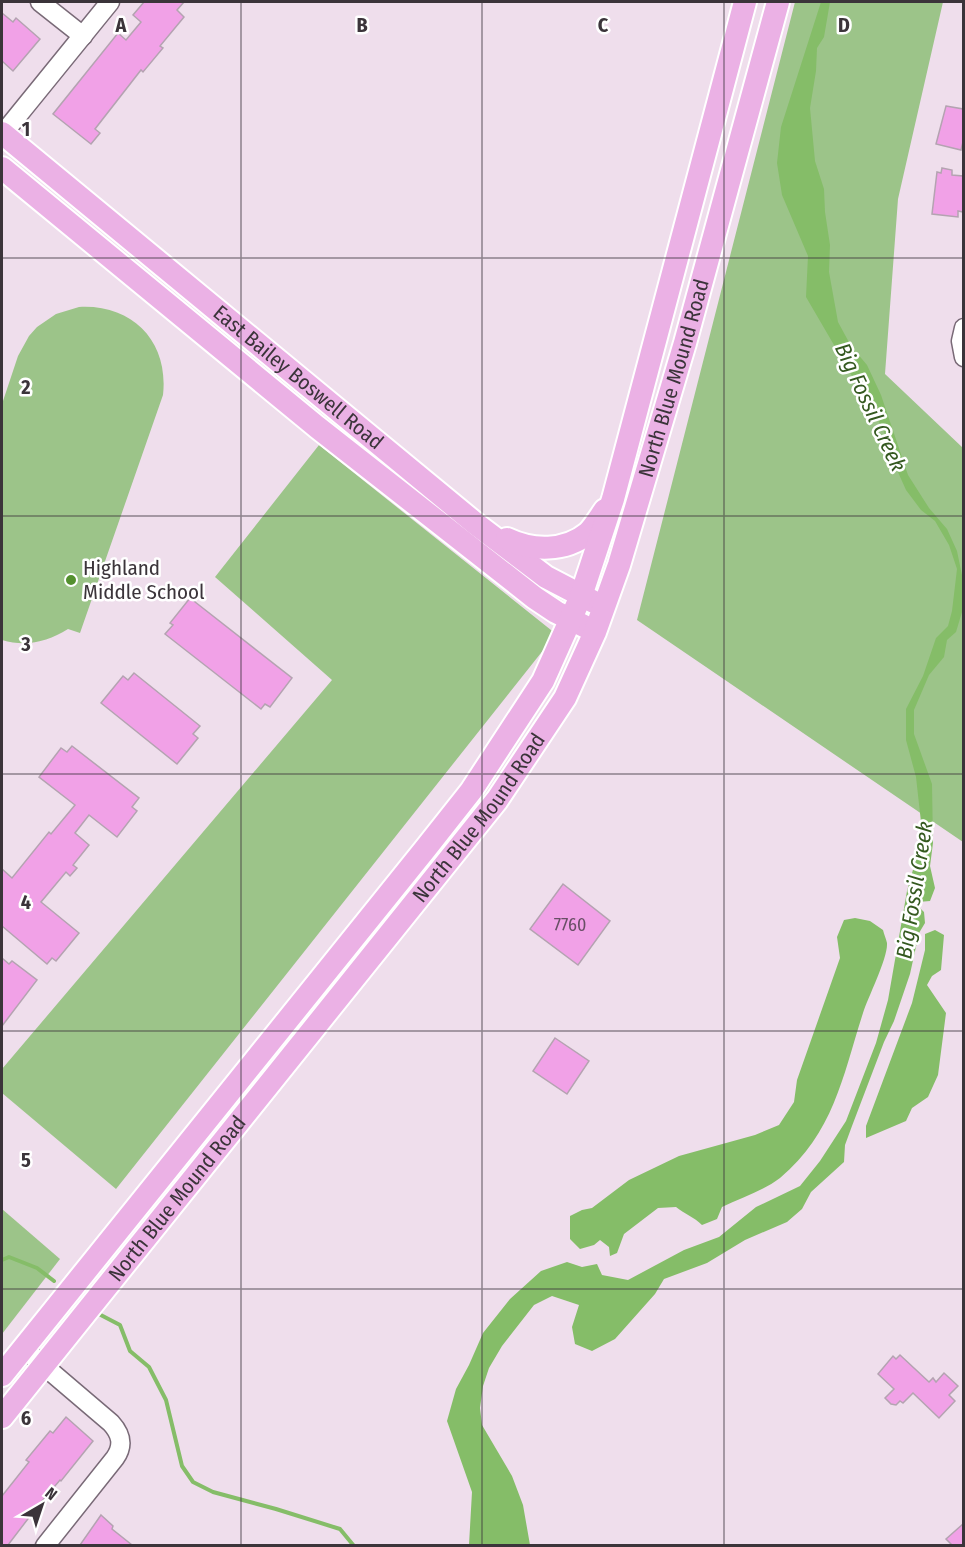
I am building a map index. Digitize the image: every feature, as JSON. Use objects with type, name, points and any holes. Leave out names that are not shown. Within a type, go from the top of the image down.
[{"type":"main road","name":"North Blue Mound Road","points":[[2,1417],[497,800],[565,698],[595,632],[619,565],[685,343],[778,2]]},
{"type":"main road","name":"North Blue Mound Road","points":[[2,1375],[471,791],[543,681],[581,596],[613,499],[743,7]]},
{"type":"main road","points":[[719,96],[750,107]]},
{"type":"main road","name":"East Bailey Boswell Road","points":[[2,134],[476,524],[546,577],[603,607]]},
{"type":"main road","name":"East Bailey Boswell Road","points":[[2,168],[317,427],[535,598],[595,632]]},
{"type":"main road","points":[[49,207],[60,200],[69,202],[115,238],[134,242]]},
{"type":"main road","points":[[120,266],[154,280],[202,316],[208,318],[216,309]]},
{"type":"main road","name":"North Blue Mound Road","points":[[476,524],[520,545],[538,549],[555,548],[587,534],[613,499]]},
{"type":"main road","points":[[214,1152],[225,1121],[290,1038],[293,1026],[287,1020]]},
{"type":"street","points":[[40,2],[83,36]]},
{"type":"street","points":[[2,134],[110,2]]},
{"type":"street","points":[[23,1348],[111,1423],[118,1431],[121,1446],[115,1458],[45,1545]]},
{"type":"shaded area","points":[[795,2],[943,2],[898,199],[885,374],[963,448],[963,842],[637,620]]},
{"type":"shaded area","points":[[79,307],[116,312],[144,330],[160,358],[163,395],[80,633],[68,629],[36,642],[11,642],[2,640],[2,404],[18,356],[29,336],[37,327],[56,314]]},
{"type":"shaded area","points":[[319,445],[556,634],[116,1189],[2,1093],[2,1069],[332,680],[215,577]]},
{"type":"shaded area","points":[[2,1209],[60,1259],[2,1334]]},
{"type":"water","name":"Big Fossil Creek","points":[[821,2],[830,2],[824,37],[817,48],[810,108],[815,161],[824,189],[830,245],[829,272],[838,322],[851,346],[867,365],[881,395],[908,475],[929,508],[947,529],[957,551],[963,580],[962,612],[956,632],[947,640],[944,657],[929,675],[914,710],[914,734],[932,784],[933,843],[930,866],[935,888],[930,901],[918,902],[918,906],[924,912],[925,923],[919,933],[910,974],[894,1021],[845,1145],[844,1162],[811,1192],[802,1209],[787,1222],[745,1240],[707,1263],[664,1279],[655,1294],[615,1339],[592,1351],[575,1344],[572,1327],[579,1305],[552,1296],[534,1305],[502,1346],[489,1368],[483,1386],[480,1408],[482,1425],[512,1476],[523,1505],[530,1545],[469,1545],[472,1492],[447,1421],[456,1389],[483,1333],[510,1299],[541,1271],[567,1262],[582,1267],[597,1264],[602,1275],[628,1280],[684,1250],[719,1237],[756,1207],[800,1186],[820,1161],[846,1121],[876,1043],[888,1000],[907,891],[916,859],[921,822],[916,777],[906,740],[906,709],[923,676],[936,638],[948,626],[957,569],[949,545],[935,521],[921,510],[906,490],[883,429],[806,297],[808,256],[782,195],[777,163],[781,127]]},
{"type":"water","points":[[855,918],[870,921],[883,930],[887,943],[886,950],[834,1102],[813,1142],[798,1161],[773,1183],[722,1207],[717,1219],[702,1225],[676,1207],[658,1208],[624,1234],[617,1253],[610,1256],[609,1247],[600,1240],[594,1245],[580,1249],[570,1239],[570,1216],[592,1208],[629,1180],[679,1156],[755,1135],[779,1125],[794,1102],[797,1080],[840,958],[837,937],[844,920]]},
{"type":"water","points":[[935,930],[944,935],[941,970],[932,976],[927,985],[946,1013],[938,1075],[928,1097],[912,1108],[906,1121],[866,1138],[866,1126],[912,1003],[925,950],[925,934]]},
{"type":"building","points":[[144,2],[184,2],[177,10],[184,17],[160,46],[163,48],[143,72],[141,70],[95,129],[100,133],[91,144],[53,114],[118,33],[126,40],[141,22],[133,15]]},
{"type":"building","points":[[2,13],[13,22],[16,18],[40,39],[13,71],[2,61]]},
{"type":"building","points":[[946,106],[963,109],[961,150],[936,144]]},
{"type":"building","points":[[942,168],[952,170],[952,175],[963,176],[963,212],[958,211],[958,217],[932,214],[937,172],[941,173]]},
{"type":"building","points":[[190,598],[292,678],[270,707],[265,704],[261,709],[165,634],[173,625],[170,623]]},
{"type":"building","points":[[134,673],[200,726],[193,734],[198,738],[177,764],[101,703],[123,676],[128,680]]},
{"type":"building","points":[[72,746],[139,798],[132,807],[137,811],[117,837],[89,815],[75,833],[89,845],[73,865],[77,868],[70,876],[66,872],[41,902],[79,933],[56,961],[52,958],[47,964],[2,926],[2,869],[12,878],[49,832],[51,834],[75,805],[39,777],[61,748],[67,752]]},
{"type":"building","points":[[563,884],[610,921],[578,965],[530,929]]},
{"type":"building","points":[[2,958],[9,964],[12,961],[37,980],[2,1026]]},
{"type":"building","points":[[555,1038],[589,1061],[567,1094],[533,1071]]},
{"type":"building","points":[[900,1355],[929,1382],[933,1378],[936,1382],[944,1373],[958,1386],[949,1395],[955,1401],[939,1418],[913,1393],[903,1403],[900,1401],[896,1405],[891,1404],[885,1398],[894,1389],[878,1374],[893,1356],[896,1359]]},
{"type":"building","points":[[66,1417],[93,1441],[8,1545],[2,1545],[2,1496],[29,1462],[26,1460],[50,1431],[53,1433]]},
{"type":"building","points":[[101,1515],[113,1526],[112,1529],[132,1545],[80,1545]]},
{"type":"building","points":[[963,1524],[963,1545],[952,1545],[946,1539]]},
{"type":"waterway","points":[[2,1260],[9,1257],[37,1268],[54,1281]]},
{"type":"waterway","points":[[95,1312],[120,1325],[130,1351],[149,1367],[166,1400],[182,1466],[193,1482],[213,1492],[340,1529],[354,1546]]},
{"type":"place","name":"Highland Middle School","points":[[71,580]]}]
